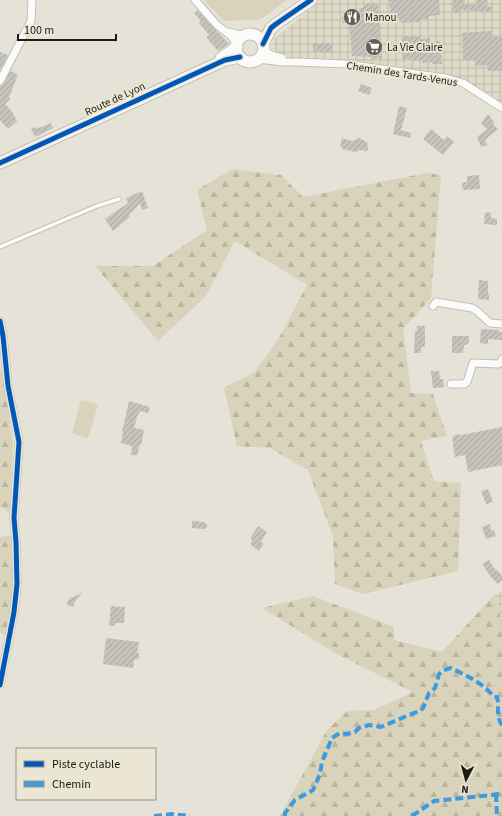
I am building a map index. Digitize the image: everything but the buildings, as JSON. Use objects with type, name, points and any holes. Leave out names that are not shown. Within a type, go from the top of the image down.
[{"type":"main road","name":"Route de Lyon","points":[[0,159],[223,57],[302,0]]},
{"type":"main road","points":[[262,51],[260,38],[242,44],[243,60],[251,62],[262,51],[271,28],[311,0]]},
{"type":"main road","name":"Route de Lyon","points":[[0,163],[225,60],[242,44]]},
{"type":"street","points":[[0,81],[32,21],[32,0]]},
{"type":"street","points":[[194,0],[217,25],[242,44]]},
{"type":"street","name":"Chemin des Tards-Venus","points":[[262,51],[284,62],[346,64],[445,78],[463,83],[502,108]]},
{"type":"street","name":"Chemin des Tards-Venus","points":[[262,51],[275,57],[296,62]]},
{"type":"street","points":[[433,306],[436,302],[472,308],[490,323],[502,324]]},
{"type":"street","points":[[0,321],[8,386],[19,442],[14,518],[18,584],[0,686]]},
{"type":"street","points":[[451,384],[464,384],[467,382],[473,363],[498,364],[502,358],[502,354]]},
{"type":"lane","points":[[0,246],[97,206],[120,199]]},
{"type":"shaded area","points":[[321,0],[502,0],[502,104],[462,81],[350,64],[282,57],[272,48],[274,39]]},
{"type":"shaded area","points":[[502,592],[502,618],[494,595]]},
{"type":"green space","points":[[204,0],[287,0],[260,20],[224,21]]},
{"type":"green space","points":[[232,169],[281,175],[303,197],[427,173],[441,175],[431,298],[403,329],[411,393],[433,394],[447,436],[421,441],[434,481],[461,483],[458,571],[363,594],[335,584],[333,536],[308,470],[270,448],[237,446],[224,388],[255,372],[280,336],[307,285],[235,241],[206,296],[158,341],[95,266],[153,266],[207,230],[197,190]]},
{"type":"green space","points":[[2,370],[13,443],[10,514],[5,509],[0,507],[0,371]]},
{"type":"green space","points":[[81,400],[98,404],[88,438],[72,433]]},
{"type":"green space","points":[[14,535],[17,584],[7,636],[0,633],[0,537]]},
{"type":"green space","points":[[494,595],[502,620],[502,816],[280,816],[327,730],[347,711],[374,710],[413,692],[335,653],[262,608],[313,596],[394,627],[394,640],[442,652]]},
{"type":"marked path","points":[[285,816],[285,813],[295,800],[313,790],[332,738],[340,733],[347,734],[355,732],[359,728],[369,725],[381,727],[420,711],[423,708],[429,693],[435,688],[439,674],[444,670],[451,668],[463,674],[480,684],[494,697],[497,697],[498,715],[502,725]]},
{"type":"marked path","points":[[412,816],[434,801],[502,793]]},
{"type":"marked path","points":[[496,794],[497,816]]},
{"type":"marked path","points":[[154,816],[172,814],[190,816]]},
{"type":"cycle path","points":[[263,44],[271,28],[311,0]]},
{"type":"cycle path","points":[[0,163],[225,60],[240,57]]},
{"type":"cycle path","points":[[0,321],[8,386],[19,442],[14,518],[17,584],[14,612],[0,685]]},
{"type":"place","name":"Manou","points":[[352,17]]},
{"type":"place","name":"La Vie Claire","points":[[374,47]]}]
